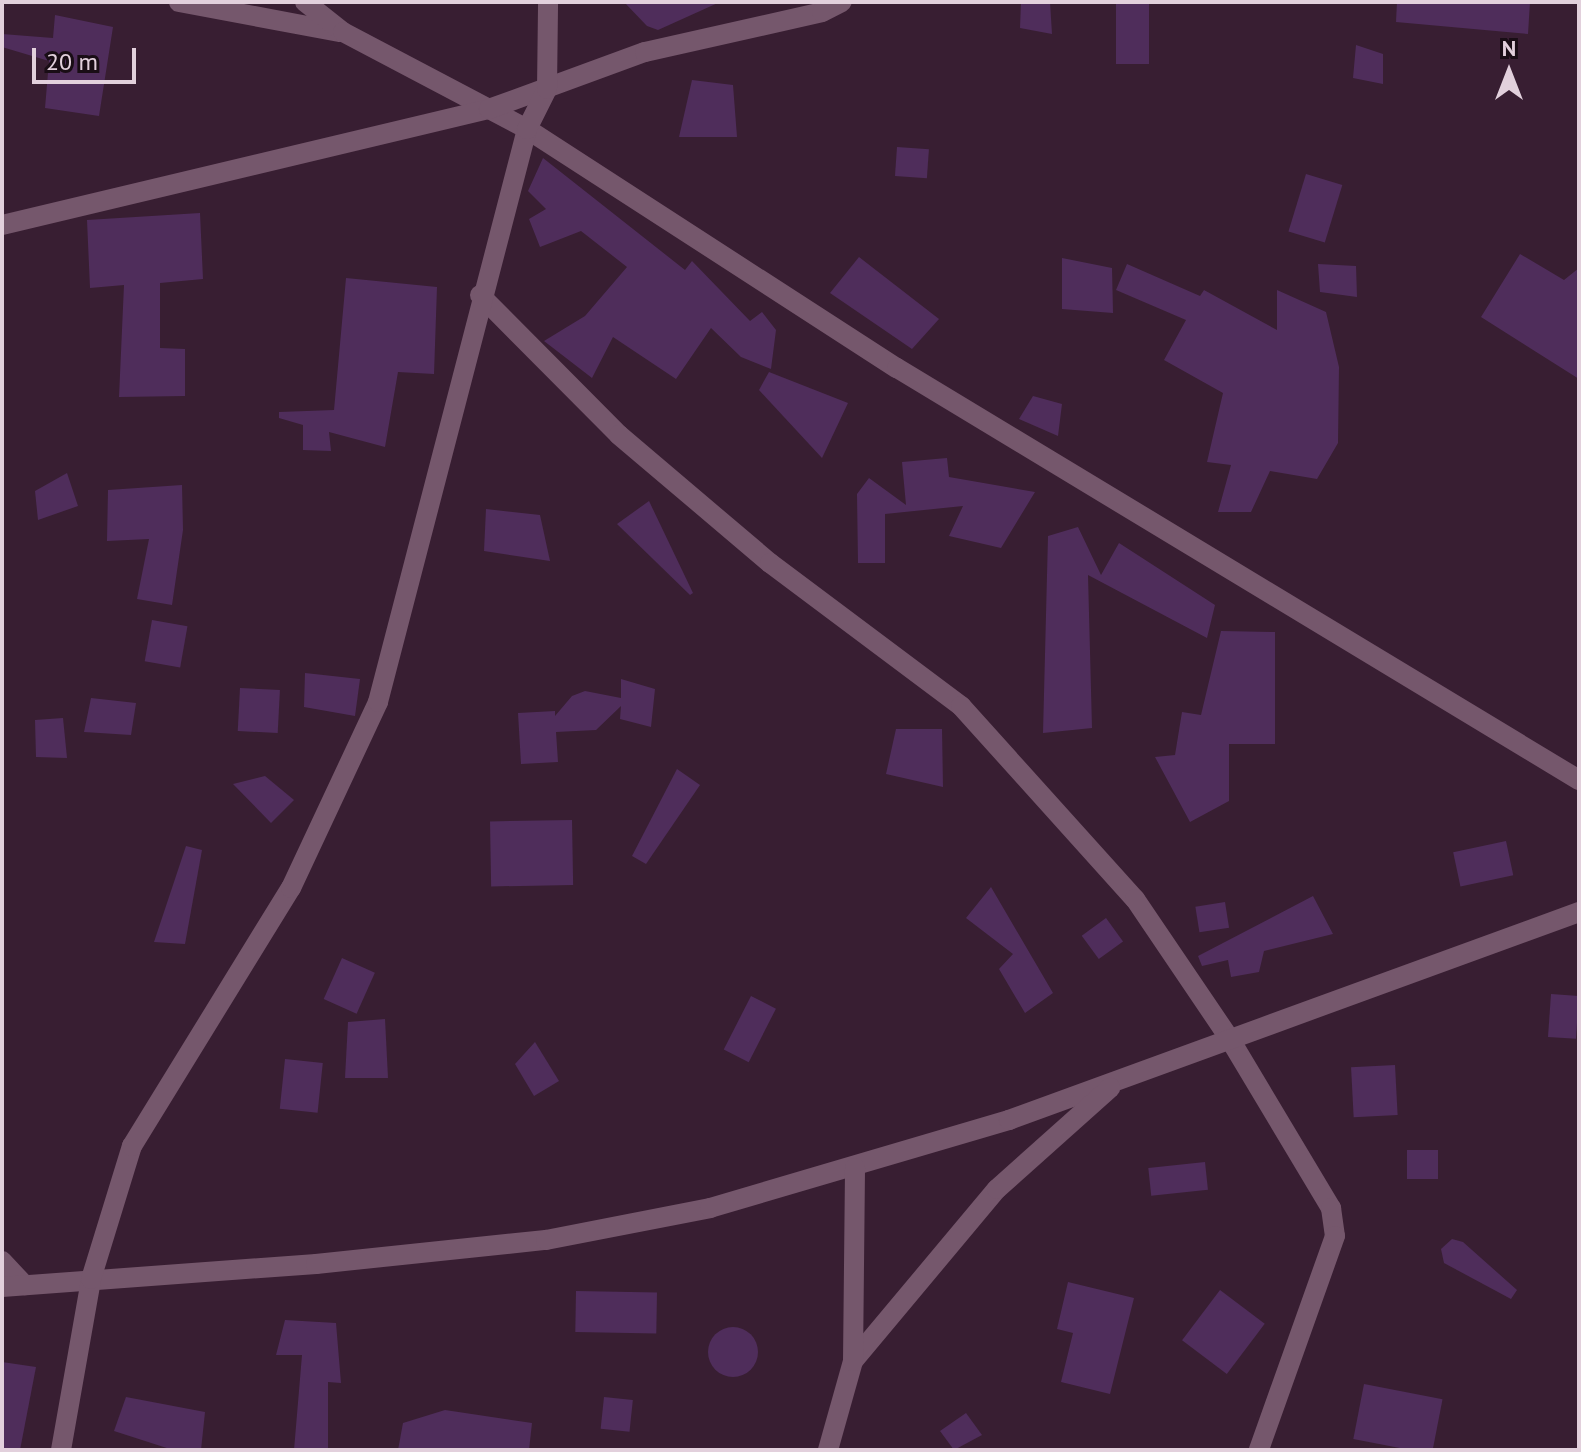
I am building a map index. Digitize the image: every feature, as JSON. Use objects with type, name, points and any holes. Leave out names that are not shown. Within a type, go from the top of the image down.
[{"type":"street","points":[[179,2],[343,32]]},
{"type":"street","points":[[305,2],[343,32],[527,129],[897,368],[1579,780]]},
{"type":"street","points":[[61,1450],[91,1279],[132,1146],[291,888],[378,702],[480,295],[527,129],[547,89],[548,2]]},
{"type":"street","points":[[2,225],[489,109],[645,52],[822,12],[842,2]]},
{"type":"street","points":[[480,295],[619,435],[770,563],[961,706],[1135,899],[1231,1041],[1331,1208],[1335,1236],[1259,1450]]},
{"type":"street","points":[[2,1287],[316,1264],[546,1240],[710,1208],[855,1168],[1119,1081],[1579,912]]},
{"type":"street","points":[[853,1361],[997,1189],[1119,1081]]},
{"type":"street","points":[[828,1450],[853,1361],[855,1168]]},
{"type":"street","points":[[2,1261],[24,1285]]},
{"type":"building","points":[[624,2],[720,2],[658,30],[647,26]]},
{"type":"building","points":[[1021,2],[1050,2],[1052,34],[1020,28]]},
{"type":"building","points":[[1116,2],[1149,2],[1149,64],[1116,64]]},
{"type":"building","points":[[1397,2],[1530,2],[1528,34],[1396,22]]},
{"type":"building","points":[[55,15],[113,27],[99,116],[45,108],[49,61],[2,47],[2,34],[53,38]]},
{"type":"building","points":[[1356,45],[1383,54],[1383,84],[1353,78]]},
{"type":"building","points":[[692,80],[733,85],[737,137],[679,137]]},
{"type":"building","points":[[897,147],[929,149],[927,178],[895,176]]},
{"type":"building","points":[[543,158],[685,270],[692,261],[750,321],[762,312],[776,330],[771,369],[741,357],[711,328],[676,379],[613,337],[592,378],[544,341],[585,316],[627,267],[581,231],[540,247],[529,219],[546,209],[528,191]]},
{"type":"building","points":[[1306,174],[1342,185],[1325,242],[1288,231]]},
{"type":"building","points":[[200,213],[203,279],[160,283],[160,348],[185,349],[185,396],[119,397],[124,285],[90,288],[87,220]]},
{"type":"building","points":[[1520,254],[1564,280],[1579,268],[1579,379],[1481,317]]},
{"type":"building","points":[[859,257],[939,319],[912,349],[830,293]]},
{"type":"building","points":[[1062,258],[1112,268],[1113,313],[1062,309]]},
{"type":"building","points":[[1127,264],[1200,296],[1204,290],[1277,330],[1277,290],[1326,312],[1339,367],[1338,443],[1317,479],[1270,471],[1251,512],[1218,512],[1231,465],[1207,462],[1223,393],[1164,360],[1186,320],[1116,290]]},
{"type":"building","points":[[1318,264],[1356,266],[1357,297],[1320,292]]},
{"type":"building","points":[[346,278],[437,287],[434,374],[398,372],[385,447],[329,432],[331,451],[303,450],[303,425],[279,418],[279,412],[334,410]]},
{"type":"building","points":[[769,372],[848,403],[822,458],[759,390]]},
{"type":"building","points":[[1033,396],[1062,404],[1058,436],[1019,419]]},
{"type":"building","points":[[947,458],[949,477],[1035,492],[1001,548],[949,536],[963,506],[885,514],[885,563],[858,563],[857,494],[869,478],[906,505],[902,462]]},
{"type":"building","points":[[67,473],[78,506],[38,520],[35,491]]},
{"type":"building","points":[[182,485],[183,530],[172,605],[137,599],[149,539],[107,541],[108,490]]},
{"type":"building","points":[[649,501],[693,593],[690,595],[617,524]]},
{"type":"building","points":[[486,509],[540,515],[550,561],[484,551]]},
{"type":"building","points":[[1078,527],[1101,575],[1119,543],[1215,605],[1207,638],[1088,575],[1092,728],[1043,733],[1048,536]]},
{"type":"building","points":[[152,620],[187,626],[180,668],[145,661]]},
{"type":"building","points":[[1221,631],[1275,632],[1275,744],[1229,744],[1229,801],[1190,822],[1155,757],[1175,755],[1182,712],[1201,715]]},
{"type":"building","points":[[305,673],[360,679],[355,716],[304,707]]},
{"type":"building","points":[[621,679],[655,689],[651,727],[620,719],[621,706],[596,730],[556,732],[558,762],[521,764],[518,713],[555,711],[555,716],[572,696],[585,691],[621,698]]},
{"type":"building","points":[[240,688],[280,690],[278,733],[238,731]]},
{"type":"building","points":[[91,698],[136,703],[131,735],[84,732]]},
{"type":"building","points":[[63,718],[67,758],[36,757],[35,720]]},
{"type":"building","points":[[896,729],[942,729],[943,787],[886,774]]},
{"type":"building","points":[[677,769],[700,785],[646,864],[632,856]]},
{"type":"building","points":[[265,776],[294,800],[271,823],[233,784]]},
{"type":"building","points":[[572,820],[573,885],[491,886],[490,821]]},
{"type":"building","points":[[1506,841],[1513,875],[1460,886],[1453,852]]},
{"type":"building","points":[[186,846],[202,850],[185,944],[154,942]]},
{"type":"building","points":[[991,887],[1053,993],[1025,1013],[999,969],[1013,954],[966,918]]},
{"type":"building","points":[[1313,896],[1333,934],[1264,951],[1259,972],[1231,977],[1228,960],[1202,966],[1198,956]]},
{"type":"building","points":[[1225,902],[1229,928],[1199,932],[1195,907]]},
{"type":"building","points":[[1106,918],[1123,941],[1099,959],[1082,936]]},
{"type":"building","points":[[342,958],[375,973],[357,1014],[324,999]]},
{"type":"building","points":[[1551,994],[1579,996],[1576,1039],[1548,1037]]},
{"type":"building","points":[[751,996],[776,1009],[749,1062],[724,1049]]},
{"type":"building","points":[[385,1019],[388,1078],[345,1078],[348,1022]]},
{"type":"building","points":[[535,1042],[559,1081],[534,1096],[515,1064]]},
{"type":"building","points":[[285,1059],[323,1063],[318,1113],[280,1109]]},
{"type":"building","points":[[1395,1065],[1398,1115],[1354,1117],[1351,1067]]},
{"type":"building","points":[[1407,1150],[1438,1150],[1438,1179],[1407,1179]]},
{"type":"building","points":[[1205,1162],[1208,1190],[1151,1196],[1148,1168]]},
{"type":"building","points":[[1452,1239],[1463,1242],[1517,1290],[1511,1299],[1444,1263],[1441,1249]]},
{"type":"building","points":[[1068,1282],[1134,1298],[1110,1394],[1061,1382],[1073,1333],[1057,1329]]},
{"type":"building","points":[[1220,1290],[1265,1324],[1227,1374],[1182,1340]]},
{"type":"building","points":[[576,1291],[657,1292],[656,1333],[575,1332]]},
{"type":"building","points":[[285,1320],[336,1323],[341,1383],[328,1382],[328,1450],[294,1450],[302,1355],[276,1355]]},
{"type":"building","points":[[733,1327],[751,1334],[758,1352],[751,1370],[733,1377],[715,1370],[708,1352],[715,1334]]},
{"type":"building","points":[[2,1362],[36,1367],[20,1450],[2,1450]]},
{"type":"building","points":[[1364,1384],[1443,1399],[1433,1450],[1410,1450],[1353,1439]]},
{"type":"building","points":[[126,1397],[205,1412],[201,1450],[173,1450],[114,1431]]},
{"type":"building","points":[[604,1397],[633,1400],[629,1432],[601,1429]]},
{"type":"building","points":[[445,1410],[532,1423],[529,1450],[398,1450],[403,1423]]},
{"type":"building","points":[[966,1413],[982,1435],[954,1450],[940,1431]]}]
